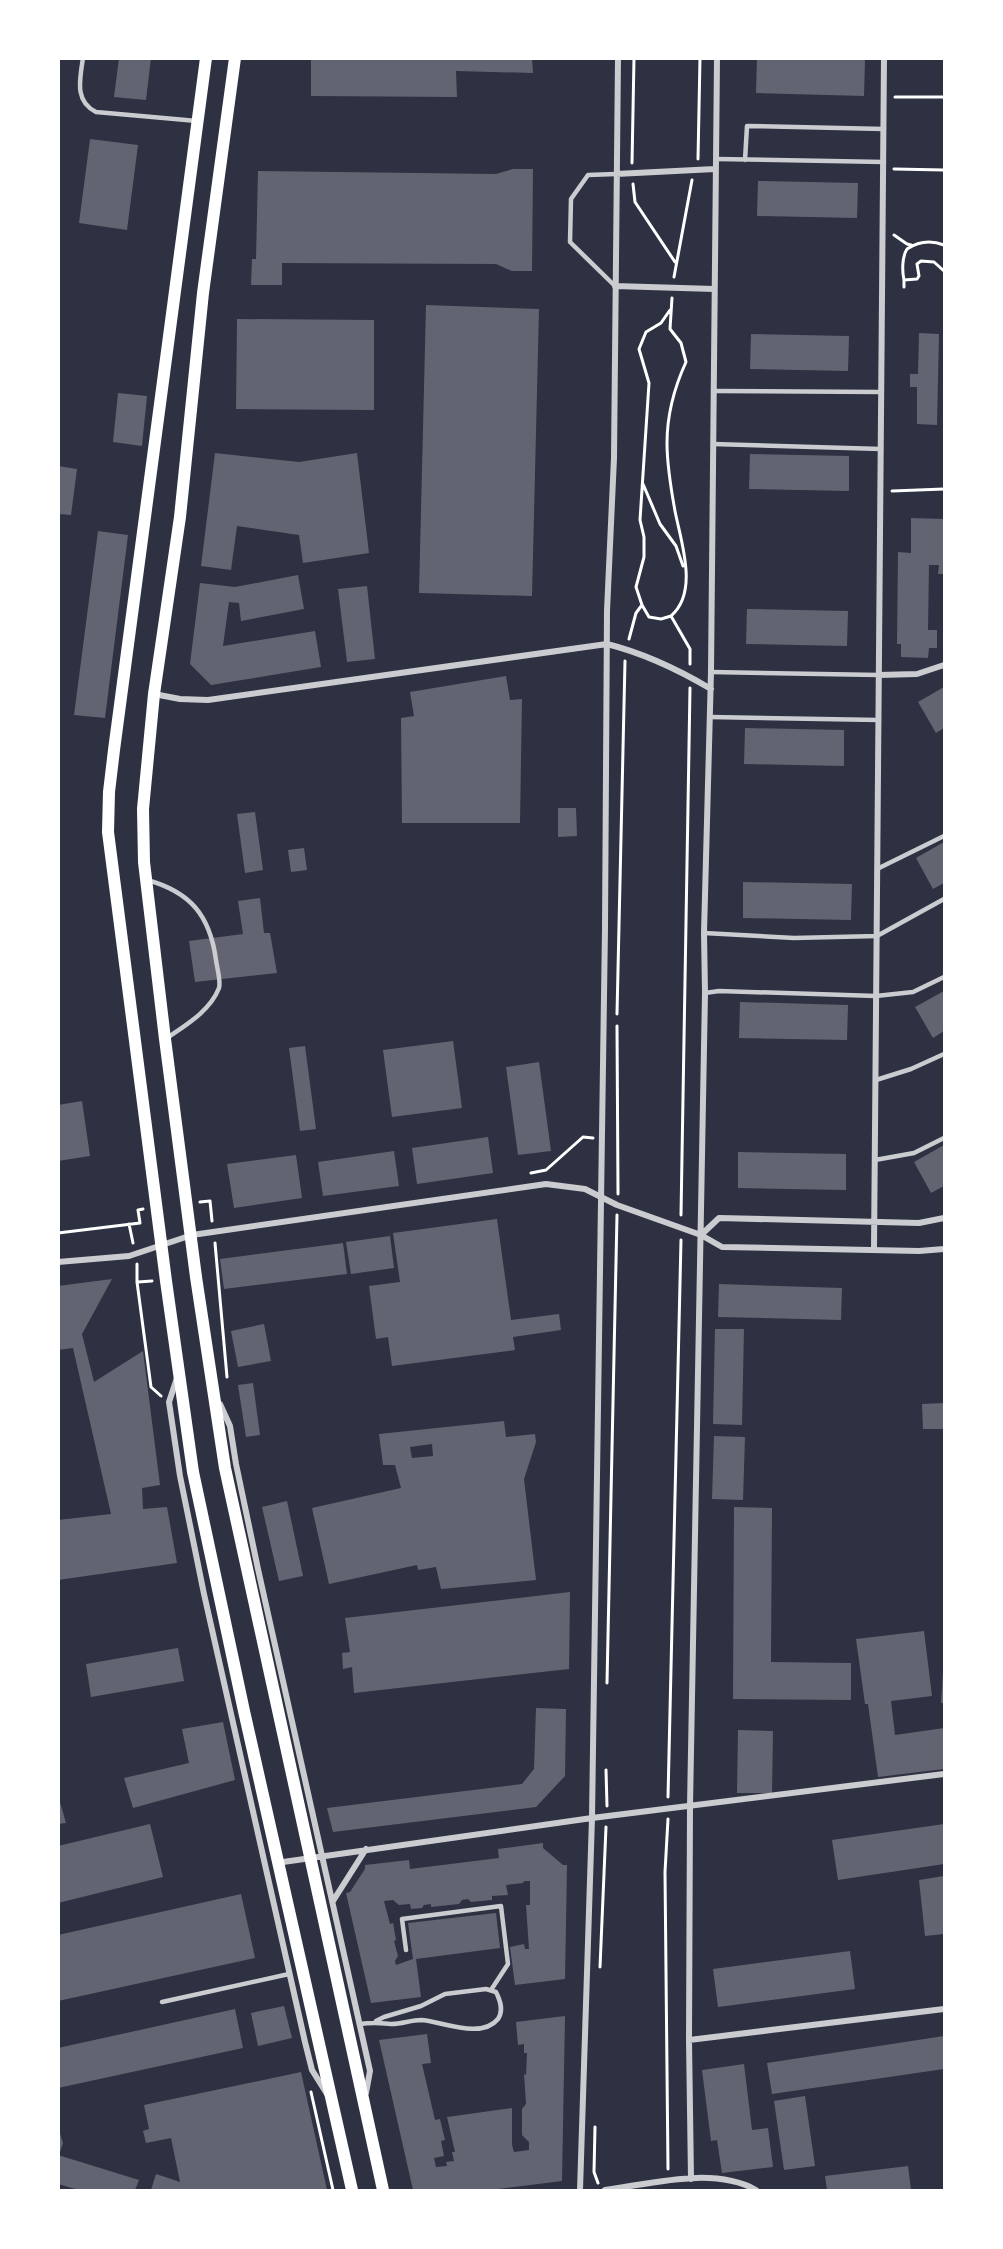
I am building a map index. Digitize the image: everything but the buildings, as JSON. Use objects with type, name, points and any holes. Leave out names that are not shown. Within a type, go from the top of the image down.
[{"type":"main road","points":[[206,58],[115,739],[107,813],[109,853],[193,1472],[352,2190]]},
{"type":"main road","points":[[235,58],[203,293],[180,517],[154,694],[143,810],[146,879],[165,1040],[225,1468],[317,1856],[383,2190]]},
{"type":"street","points":[[580,2190],[592,1818],[607,645],[614,458],[618,58]]},
{"type":"street","points":[[691,2179],[690,1806],[705,993],[704,933],[711,689],[717,58]]},
{"type":"street","points":[[874,1250],[884,58]]},
{"type":"street","points":[[616,174],[715,170]]},
{"type":"street","points":[[615,286],[714,289]]},
{"type":"street","points":[[154,694],[180,699],[208,700],[607,645],[627,649],[690,676],[711,689]]},
{"type":"street","points":[[879,675],[917,674],[945,665]]},
{"type":"street","points":[[58,1262],[129,1256],[192,1235],[546,1184],[585,1189],[617,1205],[701,1235],[722,1247],[925,1251],[945,1249]]},
{"type":"street","points":[[701,1235],[719,1218],[874,1223],[924,1223],[945,1218]]},
{"type":"street","points":[[179,1372],[169,1402],[180,1476],[204,1594],[312,2070],[333,2104]]},
{"type":"street","points":[[266,1865],[592,1818],[945,1774]]},
{"type":"street","points":[[333,1900],[366,1849]]},
{"type":"street","points":[[317,1856],[333,1900],[370,2071],[364,2103]]},
{"type":"street","points":[[689,2040],[945,2009]]},
{"type":"street","points":[[605,2190],[691,2179],[733,2180],[756,2190]]},
{"type":"lane","points":[[83,58],[80,91],[84,102],[92,110],[197,121]]},
{"type":"lane","points":[[745,160],[747,126],[884,129]]},
{"type":"lane","points":[[716,159],[884,165]]},
{"type":"lane","points":[[615,286],[570,242],[571,199],[588,176],[616,174]]},
{"type":"lane","points":[[713,391],[881,392]]},
{"type":"lane","points":[[713,444],[881,448]]},
{"type":"lane","points":[[711,672],[879,675]]},
{"type":"lane","points":[[710,717],[879,720]]},
{"type":"lane","points":[[877,869],[945,836]]},
{"type":"lane","points":[[146,879],[166,885],[185,897],[203,914],[215,949],[220,986],[204,1011],[165,1040]]},
{"type":"lane","points":[[704,933],[794,938],[877,936],[945,899]]},
{"type":"lane","points":[[705,993],[720,991],[876,996],[913,992],[945,977]]},
{"type":"lane","points":[[876,1080],[911,1069],[945,1054]]},
{"type":"lane","points":[[875,1160],[914,1154],[945,1138]]},
{"type":"lane","points":[[406,1950],[402,1919],[501,1905],[508,1964],[491,1990]]},
{"type":"lane","points":[[162,2002],[289,1974]]},
{"type":"lane","points":[[360,2024],[421,2006],[445,1994],[491,1990],[496,1992],[500,1999],[501,2013],[492,2024],[482,2027],[454,2027],[422,2020],[393,2024],[376,2021]]},
{"type":"path","points":[[676,263],[698,157],[700,58]]},
{"type":"path","points":[[884,98],[945,97]]},
{"type":"path","points":[[884,165],[945,170]]},
{"type":"path","points":[[883,229],[907,244],[936,242],[945,244]]},
{"type":"path","points":[[903,287],[905,252],[913,245]]},
{"type":"path","points":[[904,280],[917,279],[919,276],[917,264],[921,261],[934,262],[945,271]]},
{"type":"path","points":[[670,310],[670,329],[681,343],[686,363],[680,375],[668,424],[667,444],[686,574],[680,609],[672,616],[662,619],[649,617],[636,587],[644,557],[644,537],[640,520],[649,383],[639,349],[646,332],[661,323],[670,310]]},
{"type":"path","points":[[642,482],[660,524],[676,546],[686,574]]},
{"type":"path","points":[[881,490],[945,489]]},
{"type":"path","points":[[617,1015],[627,649],[636,613],[642,605]]},
{"type":"path","points":[[668,2173],[665,1872],[681,1229],[690,676],[690,649],[672,616]]},
{"type":"path","points":[[607,1684],[617,1205],[617,1026]]},
{"type":"path","points":[[523,1175],[546,1170],[583,1137],[618,1139]]},
{"type":"path","points":[[58,1233],[140,1223],[138,1210]]},
{"type":"path","points":[[217,1275],[228,1380]]},
{"type":"path","points":[[137,1282],[151,1387]]},
{"type":"path","points":[[600,1978],[607,1816],[606,1766]]},
{"type":"path","points":[[312,2070],[309,2085],[333,2190]]},
{"type":"path","points":[[595,2116],[594,2172],[598,2181]]}]
